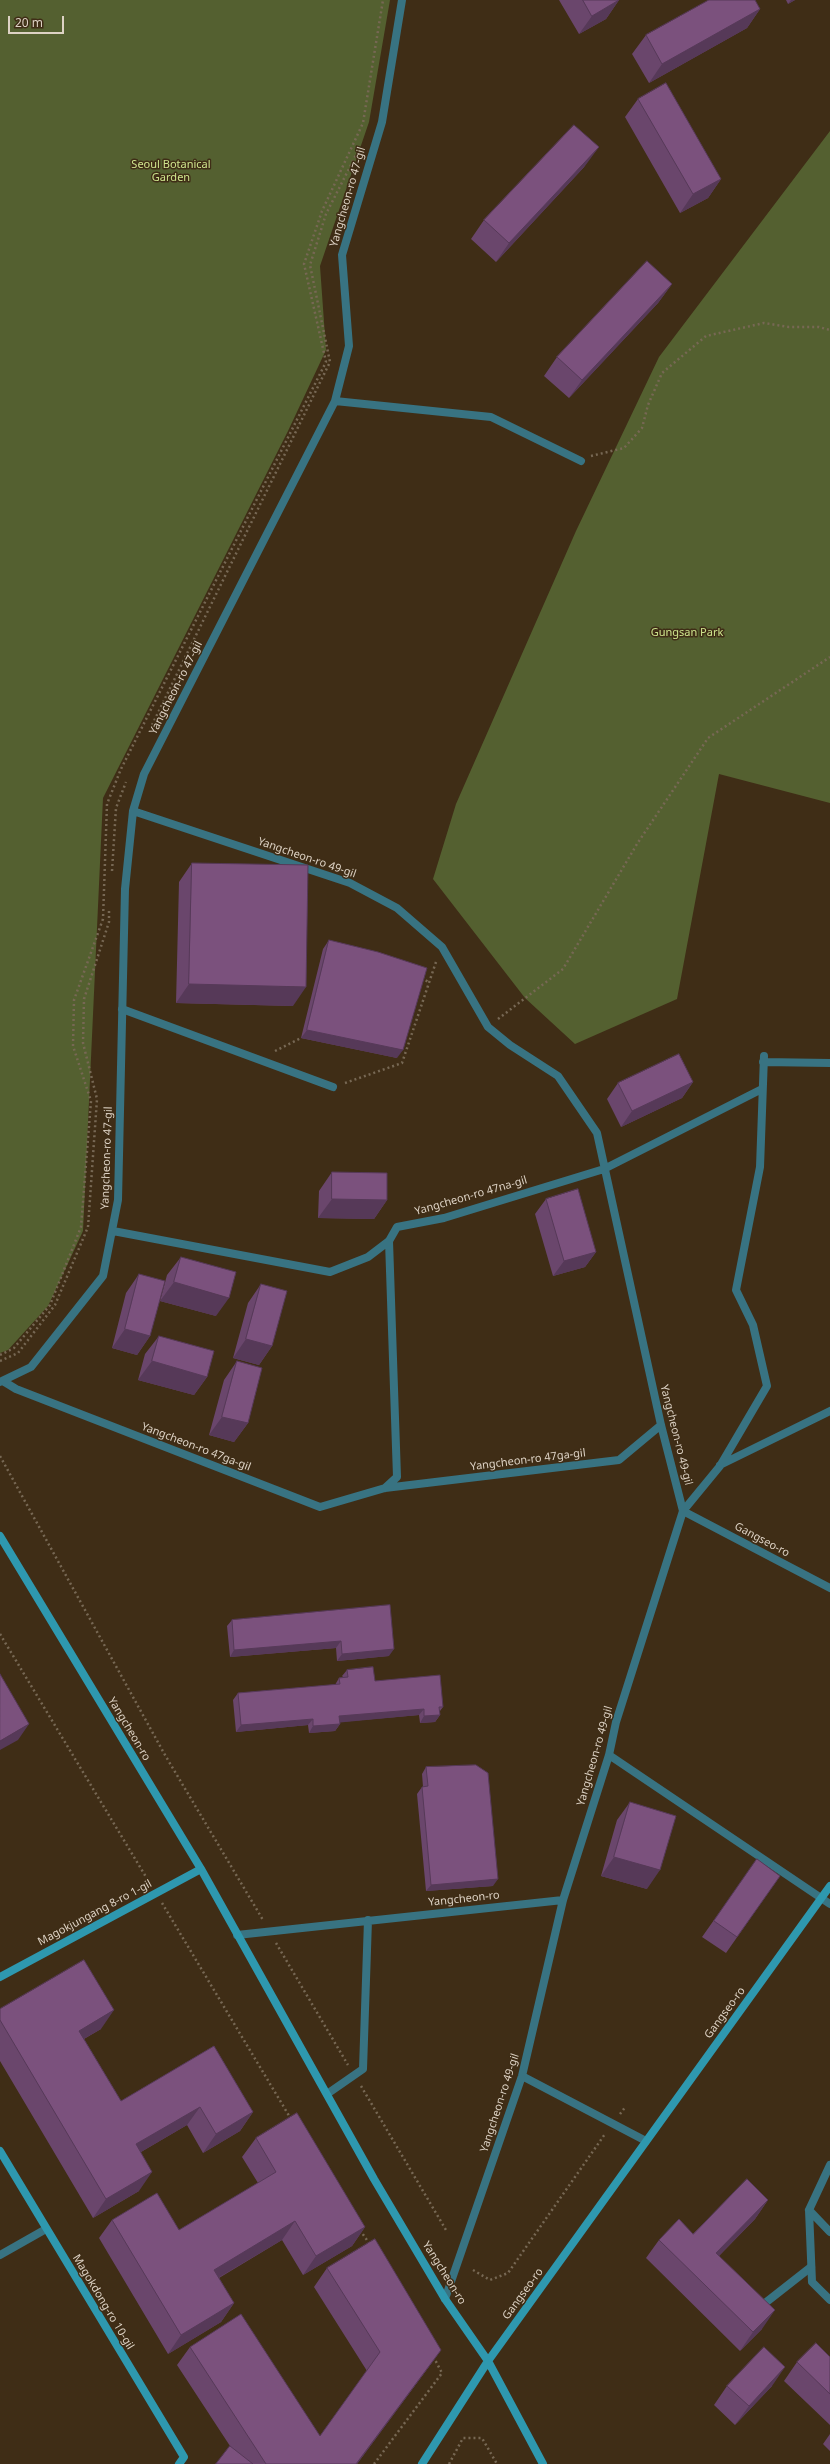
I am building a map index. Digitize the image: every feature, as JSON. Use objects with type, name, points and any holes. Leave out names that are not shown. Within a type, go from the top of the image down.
[{"type":"main road","name":"Yangcheon-ro","points":[[0,1536],[201,1869],[326,2094],[445,2299],[488,2361],[543,2464]]},
{"type":"main road","name":"Magokjungang 8-ro 1-gil","points":[[0,1977],[201,1869]]},
{"type":"main road","name":"Gangseo-ro","points":[[422,2464],[488,2361],[830,1886]]},
{"type":"main road","name":"Magokdong-ro 10-gil","points":[[0,2151],[184,2457],[179,2464]]},
{"type":"street","name":"Yangcheon-ro 47-gil","points":[[1,1382],[31,1367],[103,1276],[118,1200],[125,890],[133,811],[144,774],[335,401],[349,346],[342,256],[382,122],[402,0]]},
{"type":"street","points":[[335,401],[491,417],[581,461]]},
{"type":"street","name":"Yangcheon-ro 49-gil","points":[[133,811],[350,883],[397,908],[442,947],[488,1027],[510,1045],[558,1076],[597,1133],[661,1425],[683,1511],[616,1722],[609,1755],[563,1900],[522,2076],[445,2299]]},
{"type":"street","points":[[122,1009],[333,1087]]},
{"type":"street","points":[[683,1511],[720,1466],[767,1386],[753,1325],[736,1290],[760,1167],[763,1059],[830,1063]]},
{"type":"street","name":"Yangcheon-ro 47na-gil","points":[[113,1231],[330,1272],[368,1257],[389,1241],[397,1227],[444,1218],[604,1169],[762,1089]]},
{"type":"street","points":[[385,1488],[397,1477],[389,1241]]},
{"type":"street","name":"Yangcheon-ro 47ga-gil","points":[[1,1382],[320,1506],[385,1488],[619,1460],[661,1425]]},
{"type":"street","points":[[720,1466],[830,1411]]},
{"type":"street","name":"Gangseo-ro","points":[[683,1511],[830,1588]]},
{"type":"street","points":[[609,1755],[830,1904]]},
{"type":"street","name":"Yangcheon-ro","points":[[238,1935],[563,1900]]},
{"type":"street","points":[[326,2094],[363,2069],[368,1920]]},
{"type":"street","points":[[522,2076],[646,2141]]},
{"type":"street","points":[[830,2165],[809,2210],[812,2282],[830,2300]]},
{"type":"street","points":[[809,2210],[830,2232]]},
{"type":"street","points":[[0,2255],[46,2229]]},
{"type":"street","points":[[760,2306],[812,2267]]},
{"type":"path","points":[[581,461],[596,453],[624,448],[642,428],[648,405],[662,373],[689,348],[706,336],[764,323],[788,328],[818,327],[830,330]]},
{"type":"path","points":[[488,1027],[563,969],[637,844],[708,738],[830,657]]},
{"type":"path","points":[[333,1087],[402,1063],[442,947]]},
{"type":"path","points":[[421,976],[429,983]]},
{"type":"path","points":[[258,1059],[301,1038]]},
{"type":"path","points":[[0,1456],[165,1754],[446,2230]]},
{"type":"path","points":[[0,1634],[292,2121]]},
{"type":"path","points":[[473,2270],[490,2280],[508,2273],[626,2106]]},
{"type":"path","points":[[358,2226],[375,2252]]},
{"type":"path","points":[[374,2464],[442,2373],[431,2352]]},
{"type":"path","points":[[449,2464],[463,2438],[482,2438],[497,2464]]},
{"type":"green space","name":"Seoul Botanical Garden","points":[[0,0],[390,0],[369,122],[320,266],[326,350],[288,431],[103,798],[83,1231],[48,1306],[8,1350],[0,1353]]},
{"type":"green space","name":"Gungsan Park","points":[[830,131],[830,803],[719,774],[677,999],[575,1044],[525,998],[433,879],[456,804],[576,531],[659,357]]},
{"type":"building","points":[[583,0],[619,0],[592,16]]},
{"type":"building","points":[[709,0],[755,0],[760,9],[662,64],[646,35]]},
{"type":"building","points":[[666,83],[721,179],[693,194],[638,99]]},
{"type":"building","points":[[574,125],[599,147],[509,243],[484,220]]},
{"type":"building","points":[[647,261],[672,284],[582,380],[557,357]]},
{"type":"building","points":[[192,863],[308,865],[306,987],[189,984]]},
{"type":"building","points":[[329,940],[378,952],[427,968],[403,1050],[307,1030]]},
{"type":"building","points":[[679,1054],[693,1082],[632,1111],[618,1083]]},
{"type":"building","points":[[332,1172],[387,1173],[387,1200],[332,1199]]},
{"type":"building","points":[[578,1189],[596,1252],[564,1261],[546,1199]]},
{"type":"building","points":[[181,1257],[236,1272],[229,1298],[174,1282]]},
{"type":"building","points":[[139,1274],[165,1281],[150,1336],[125,1329]]},
{"type":"building","points":[[261,1284],[287,1291],[272,1346],[246,1339]]},
{"type":"building","points":[[159,1336],[214,1351],[207,1377],[152,1361]]},
{"type":"building","points":[[237,1361],[262,1368],[248,1423],[222,1417]]},
{"type":"building","points":[[390,1605],[394,1649],[342,1654],[341,1641],[234,1650],[232,1620]]},
{"type":"building","points":[[373,1667],[375,1681],[440,1675],[443,1707],[439,1707],[440,1715],[424,1716],[424,1709],[339,1716],[340,1724],[313,1726],[313,1719],[241,1725],[238,1693],[340,1684],[339,1678],[348,1677],[347,1670]]},
{"type":"building","points":[[0,1674],[29,1724],[0,1741]]},
{"type":"building","points":[[476,1765],[488,1773],[498,1879],[431,1885],[422,1787],[428,1786],[426,1767]]},
{"type":"building","points":[[630,1802],[676,1816],[660,1870],[614,1857]]},
{"type":"building","points":[[757,1859],[780,1876],[737,1937],[714,1921]]},
{"type":"building","points":[[84,1960],[114,2010],[79,2031],[121,2101],[214,2046],[253,2112],[216,2134],[200,2107],[136,2144],[152,2172],[106,2199],[0,2020],[0,2009]]},
{"type":"building","points":[[297,2113],[365,2227],[316,2256],[295,2221],[214,2270],[234,2303],[181,2335],[112,2220],[157,2193],[179,2230],[276,2172],[256,2138]]},
{"type":"building","points":[[747,2179],[768,2200],[716,2253],[775,2310],[753,2332],[659,2240],[679,2219],[693,2234]]},
{"type":"building","points":[[375,2239],[441,2350],[356,2464],[266,2464],[190,2347],[241,2314],[320,2436],[380,2352],[327,2268]]},
{"type":"building","points":[[816,2343],[830,2357],[830,2394],[797,2362]]},
{"type":"building","points":[[764,2347],[785,2367],[749,2406],[727,2386]]},
{"type":"building","points":[[230,2446],[253,2464],[216,2464]]}]
